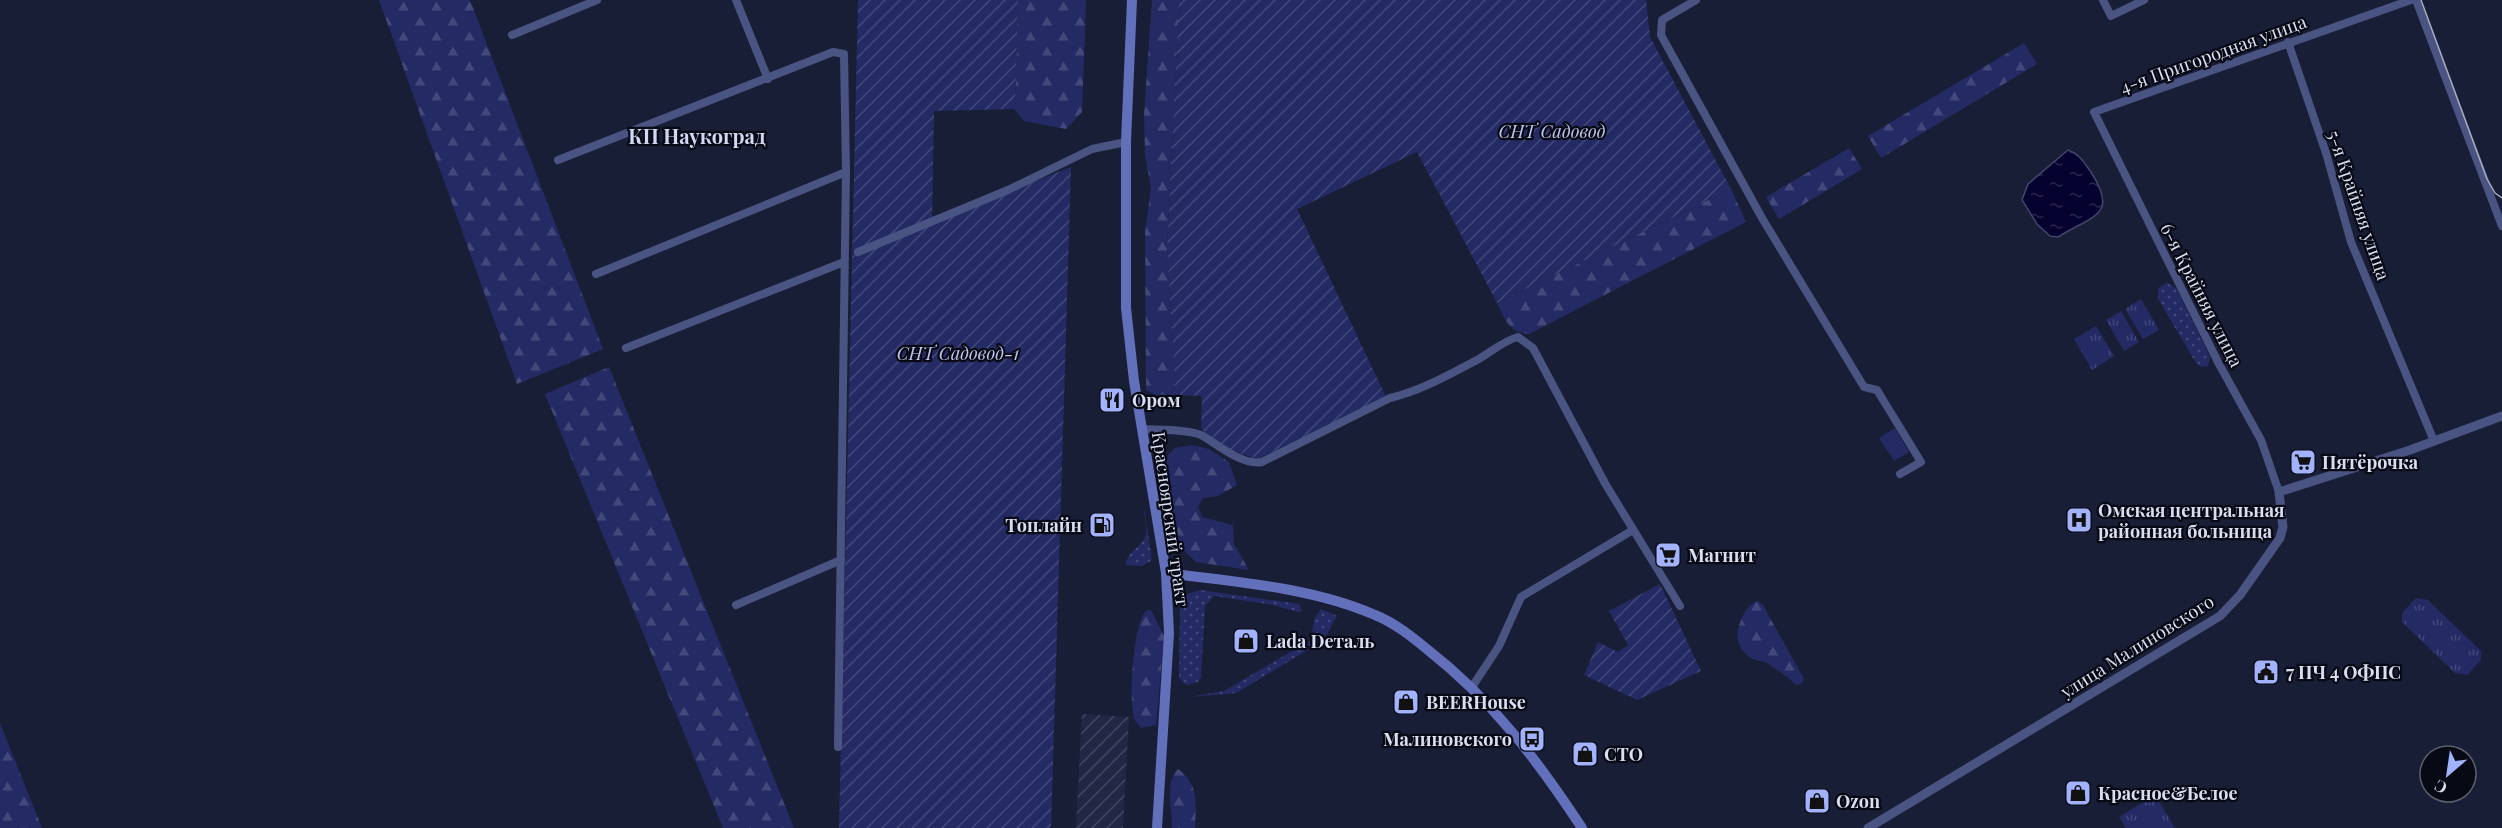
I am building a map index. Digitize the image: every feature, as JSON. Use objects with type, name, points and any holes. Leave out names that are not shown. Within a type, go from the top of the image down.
[{"type":"main road","name":"Красноярский тракт","points":[[1132,0],[1126,142],[1126,308],[1142,429],[1166,573],[1169,633],[1157,828]]},
{"type":"main road","points":[[1166,573],[1344,603],[1377,615],[1408,634],[1472,687],[1530,752],[1582,828]]},
{"type":"street","points":[[512,35],[597,0]]},
{"type":"street","points":[[736,0],[768,79]]},
{"type":"street","points":[[1696,0],[1662,20],[1661,35],[1726,149],[1762,219],[1864,387],[1877,390],[1921,462],[1900,474]]},
{"type":"street","points":[[2103,0],[2111,16],[2144,0]]},
{"type":"street","name":"4-я Пригородная улица","points":[[2094,112],[2411,0]]},
{"type":"street","points":[[2416,0],[2502,226]]},
{"type":"street","name":"5-я Крайняя улица","points":[[2288,42],[2326,153],[2351,242],[2434,441]]},
{"type":"street","points":[[558,160],[833,52],[844,54],[846,172],[838,747]]},
{"type":"street","name":"6-я Крайняя улица","points":[[2094,112],[2219,364],[2261,440],[2279,492]]},
{"type":"street","points":[[858,252],[1008,190],[1092,149],[1126,142]]},
{"type":"street","points":[[596,274],[846,172]]},
{"type":"street","points":[[626,348],[844,262]]},
{"type":"street","points":[[1142,429],[1198,434],[1225,450],[1256,463],[1262,462],[1390,398],[1412,393],[1477,360],[1510,339],[1518,337],[1533,348],[1633,530],[1680,606]]},
{"type":"street","points":[[2279,492],[2502,416]]},
{"type":"street","name":"улица Малиновского","points":[[1868,828],[2220,616],[2236,601],[2280,538],[2283,527],[2279,492]]},
{"type":"street","points":[[1472,687],[1499,646],[1521,597],[1633,530]]},
{"type":"street","points":[[736,605],[841,560]]},
{"type":"shaded area","points":[[1082,714],[1129,717],[1123,828],[1076,828]]},
{"type":"green space","points":[[379,0],[470,0],[603,349],[517,384]]},
{"type":"green space","name":"СНТ Садовод-1","points":[[858,0],[1018,0],[1015,109],[934,111],[932,222],[1071,167],[1051,828],[839,828]]},
{"type":"green space","points":[[1018,0],[1086,0],[1082,112],[1066,129],[1024,121],[1015,109]]},
{"type":"green space","points":[[1152,0],[1179,0],[1167,248],[1176,395],[1156,395],[1146,390],[1145,233],[1151,187],[1145,156],[1144,115]]},
{"type":"green space","name":"СНТ Садовод","points":[[1179,0],[1646,0],[1650,37],[1731,189],[1497,303],[1417,152],[1297,209],[1386,397],[1258,459],[1242,454],[1213,440],[1201,428],[1202,396],[1176,395],[1167,248]]},
{"type":"green space","points":[[2024,43],[2037,64],[1881,158],[1868,136]]},
{"type":"green space","points":[[1849,148],[1862,169],[1779,219],[1766,197]]},
{"type":"green space","points":[[1731,189],[1746,222],[1529,334],[1516,331],[1506,320],[1497,303]]},
{"type":"green space","points":[[2167,283],[2176,288],[2210,357],[2208,366],[2201,367],[2196,363],[2158,299],[2158,288]]},
{"type":"green space","points":[[2141,299],[2159,330],[2143,339],[2125,309]]},
{"type":"green space","points":[[2121,311],[2139,342],[2124,351],[2106,320]]},
{"type":"green space","points":[[2096,326],[2114,356],[2092,370],[2074,339]]},
{"type":"green space","points":[[609,367],[794,828],[723,828],[545,394]]},
{"type":"green space","points":[[1895,428],[1909,452],[1894,461],[1879,438]]},
{"type":"green space","points":[[1192,445],[1209,449],[1229,462],[1237,485],[1218,496],[1203,498],[1198,506],[1202,517],[1233,525],[1234,544],[1249,570],[1196,562],[1175,542],[1159,464],[1175,448]]},
{"type":"green space","points":[[1144,508],[1152,560],[1142,566],[1126,565],[1131,553],[1145,537]]},
{"type":"green space","points":[[1660,584],[1701,671],[1637,700],[1584,675],[1598,642],[1618,652],[1628,645],[1609,611]]},
{"type":"green space","points":[[1201,590],[1299,604],[1302,611],[1214,596],[1205,606],[1201,677],[1198,682],[1186,685],[1179,678],[1180,605],[1187,594]]},
{"type":"green space","points":[[2416,598],[2428,600],[2481,651],[2481,660],[2467,675],[2455,673],[2402,622],[2402,613]]},
{"type":"green space","points":[[1757,601],[1763,605],[1804,679],[1801,684],[1796,685],[1764,661],[1748,656],[1741,648],[1738,628],[1746,610]]},
{"type":"green space","points":[[1321,609],[1337,616],[1326,636],[1313,647],[1236,693],[1189,697],[1224,691],[1311,640],[1314,619]]},
{"type":"green space","points":[[1147,610],[1151,610],[1164,636],[1156,725],[1141,728],[1135,721],[1133,711],[1132,680],[1138,629]]},
{"type":"green space","points":[[0,723],[42,828],[0,828]]},
{"type":"green space","points":[[1178,769],[1190,781],[1193,788],[1196,803],[1195,828],[1172,828],[1170,789]]},
{"type":"green space","points":[[2155,795],[2175,828],[2126,828],[2119,817]]},
{"type":"water","points":[[2068,150],[2079,156],[2091,172],[2103,198],[2102,206],[2098,213],[2082,224],[2058,237],[2050,236],[2037,224],[2022,200],[2028,184]]},
{"type":"tram line","points":[[2421,0],[2487,179],[2495,193],[2502,198]]},
{"type":"place","name":"Ором","points":[[1112,400]]},
{"type":"place","name":"Пятёрочка","points":[[2303,462]]},
{"type":"place","name":"Омская центральная районная больница","points":[[2079,520]]},
{"type":"place","name":"Топлайн","points":[[1102,525]]},
{"type":"place","name":"Магнит","points":[[1668,555]]},
{"type":"place","name":"Lada Dеталь","points":[[1246,641]]},
{"type":"place","name":"7 ПЧ 4 ОФПС","points":[[2266,672]]},
{"type":"place","name":"BEERHouse","points":[[1406,702]]},
{"type":"place","name":"Малиновского","points":[[1532,739]]},
{"type":"place","name":"СТО","points":[[1585,754]]},
{"type":"place","name":"Красное&Белое","points":[[2078,793]]},
{"type":"place","name":"Ozon","points":[[1817,801]]},
{"type":"district","name":"КП Наукоград","points":[[697,135]]}]
